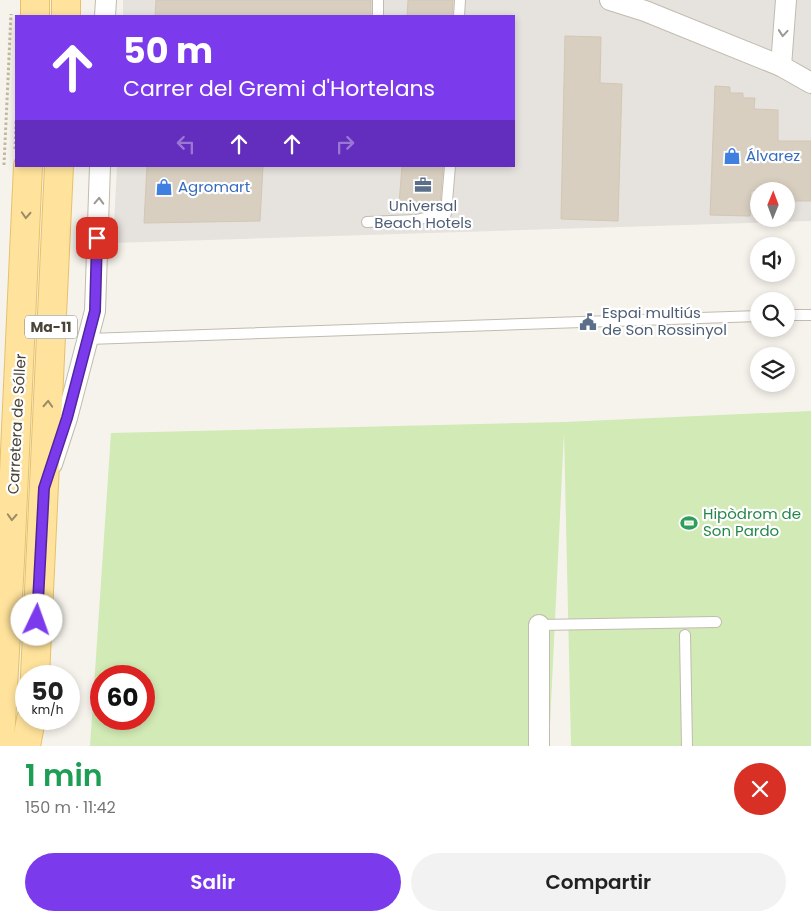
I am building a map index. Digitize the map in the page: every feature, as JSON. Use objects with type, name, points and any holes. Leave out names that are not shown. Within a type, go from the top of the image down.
[{"type":"main road","points":[[66,0],[66,15]]},
{"type":"main road","name":"Carretera de Sóller","points":[[36,665],[59,167]]},
{"type":"main road","name":"Carretera de Sóller","points":[[0,741],[10,561],[16,168]]},
{"type":"main road","points":[[26,746],[30,730]]},
{"type":"main road","points":[[33,730],[35,746]]},
{"type":"street","points":[[105,15],[106,0]]},
{"type":"street","points":[[610,0],[645,11],[781,66],[811,83]]},
{"type":"street","points":[[781,66],[786,0]]},
{"type":"street","points":[[44,488],[67,418],[95,311],[100,167]]},
{"type":"street","points":[[539,625],[539,746]]},
{"type":"lane","points":[[378,0],[378,15]]},
{"type":"lane","points":[[459,15],[460,0]]},
{"type":"lane","points":[[367,222],[416,220],[446,213],[450,167]]},
{"type":"lane","points":[[795,316],[811,315]]},
{"type":"lane","points":[[88,339],[750,316]]},
{"type":"lane","points":[[539,625],[716,622]]},
{"type":"lane","points":[[685,635],[687,746]]},
{"type":"shaded area","points":[[123,0],[811,0],[811,221],[795,222],[795,182],[750,182],[750,223],[113,243],[117,167],[515,167],[515,15],[123,15]]},
{"type":"green space","points":[[811,411],[811,746],[571,746],[564,432],[549,746],[90,746],[91,730],[155,730],[155,665],[95,665],[111,433],[564,422]]},
{"type":"building","points":[[156,0],[371,0],[371,15],[155,15]]},
{"type":"building","points":[[408,0],[453,0],[452,15],[407,15]]},
{"type":"building","points":[[565,36],[601,37],[600,83],[622,84],[618,221],[561,219]]},
{"type":"building","points":[[715,86],[730,87],[730,93],[743,93],[743,98],[755,98],[754,109],[778,110],[778,141],[811,141],[811,201],[795,201],[795,182],[750,182],[750,216],[710,215]]},
{"type":"building","points":[[147,167],[263,167],[260,221],[144,223]]},
{"type":"building","name":"Universal Beach Hotels","points":[[402,167],[443,167],[440,206],[399,204]]},
{"type":"place","name":"Álvarez","points":[[732,156]]},
{"type":"place","name":"Universal Beach Hotels","points":[[423,185]]},
{"type":"place","name":"Agromart","points":[[164,187]]},
{"type":"place","name":"Espai multiús de Son Rossinyol","points":[[588,322]]},
{"type":"place","name":"Hipòdrom de Son Pardo","points":[[689,523]]},
{"type":"route","points":[[37,620],[44,488],[67,418],[95,311],[97,238]]}]
